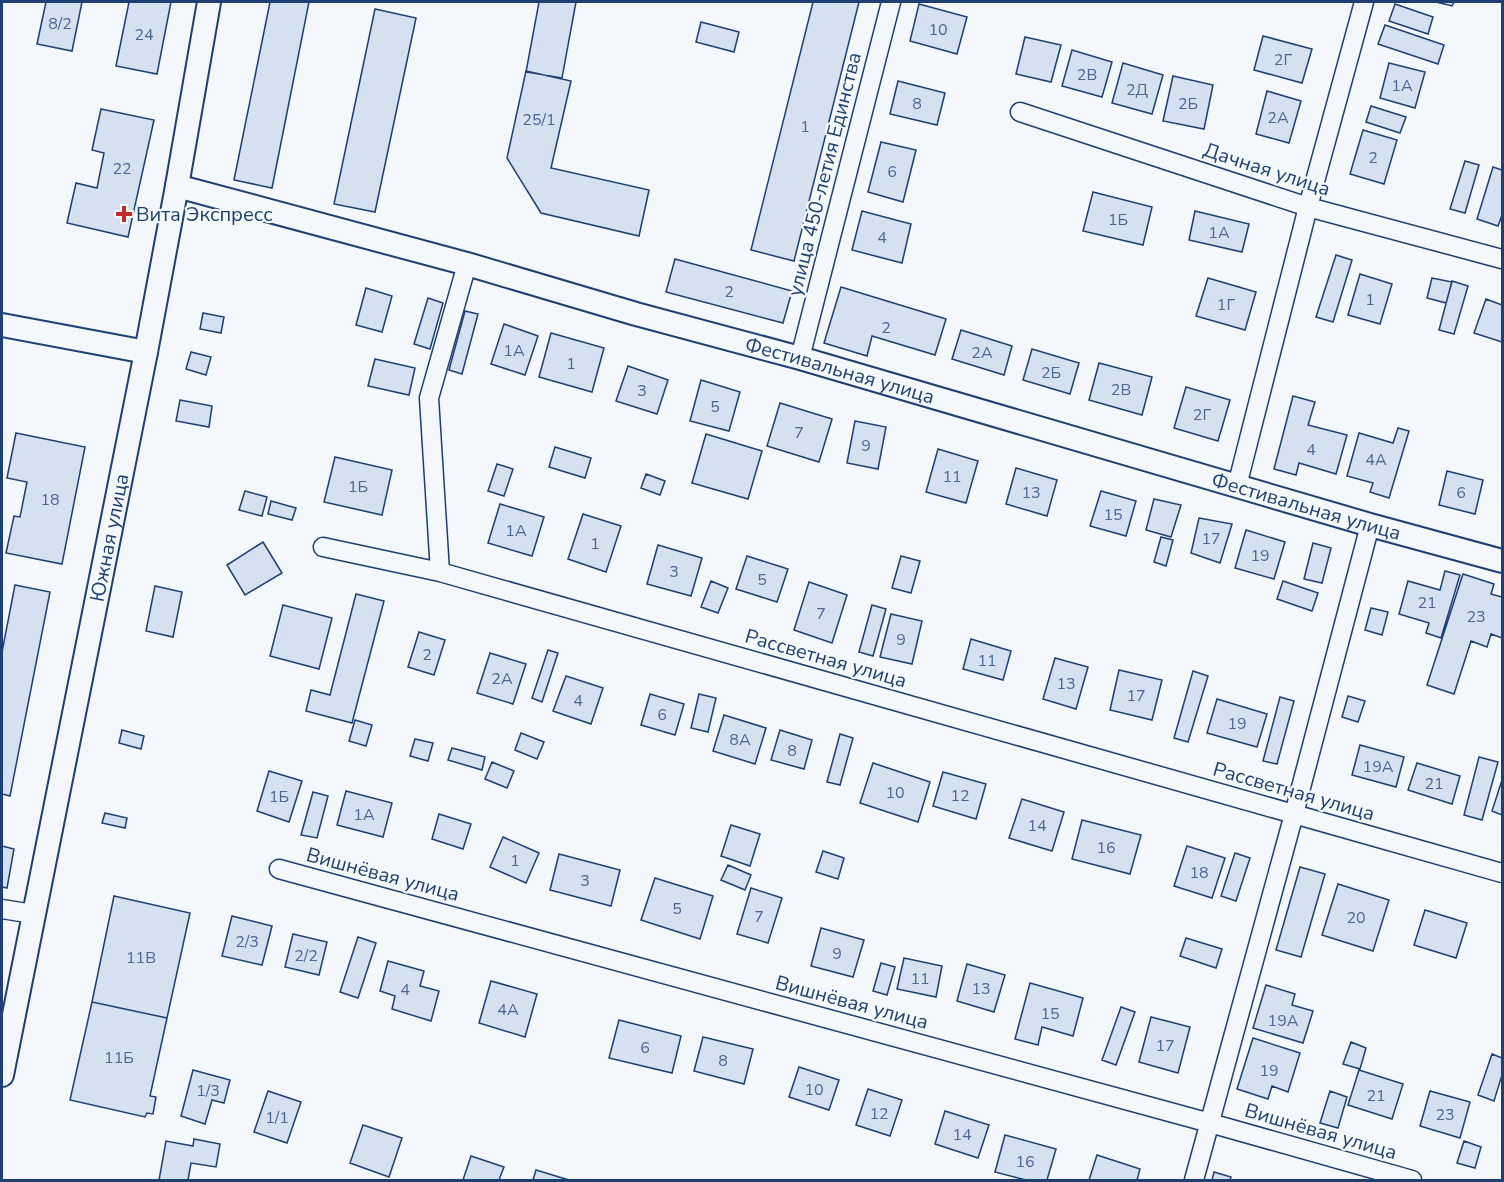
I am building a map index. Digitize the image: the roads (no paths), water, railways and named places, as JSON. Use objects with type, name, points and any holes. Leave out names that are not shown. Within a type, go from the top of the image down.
[{"type":"street","name":"Южная улица","points":[[2,1075],[146,352],[209,2]]},
{"type":"street","name":"улица 450-летия Единства","points":[[800,358],[891,2]]},
{"type":"street","points":[[1237,486],[1308,207],[1364,2]]},
{"type":"street","name":"Дачная улица","points":[[1020,111],[1308,207],[1503,259]]},
{"type":"street","name":"Фестивальная улица","points":[[177,186],[467,264],[636,314],[800,358],[1370,525],[1503,561]]},
{"type":"street","points":[[440,572],[429,398],[467,264]]},
{"type":"street","points":[[2,326],[146,352]]},
{"type":"street","points":[[1194,1180],[1370,525]]},
{"type":"street","name":"Рассветная улица","points":[[323,547],[440,572],[1503,873]]},
{"type":"street","name":"Вишнёвая улица","points":[[279,869],[1412,1180]]},
{"type":"street","points":[[2,909],[33,914]]},
{"type":"place","name":"Вита Экспресс","points":[[124,214]]}]
